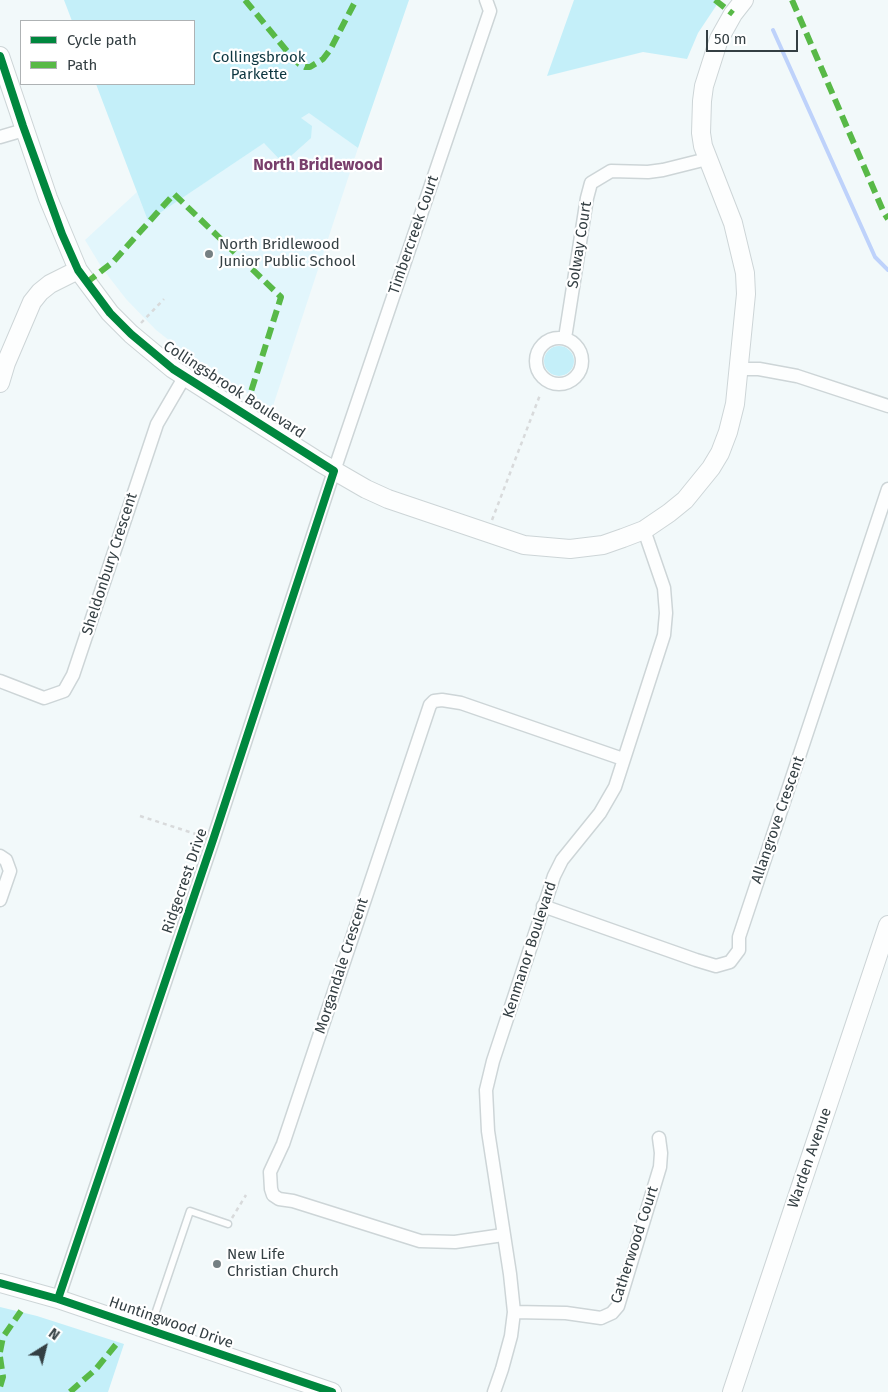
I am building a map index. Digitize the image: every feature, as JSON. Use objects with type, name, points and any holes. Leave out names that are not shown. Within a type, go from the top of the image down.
[{"type":"street","name":"Timbercreek Court","points":[[334,471],[490,11],[486,0]]},
{"type":"street","name":"Collingsbrook Boulevard","points":[[0,56],[55,216],[78,270],[110,313],[131,334],[173,369],[349,480],[388,499],[486,533],[524,545],[570,550],[603,545],[644,530],[669,514],[685,500],[706,474],[720,452],[735,404],[746,294],[745,272],[735,230],[707,159],[701,133],[704,86],[719,39],[733,14],[744,0]]},
{"type":"street","points":[[0,138],[24,130]]},
{"type":"street","name":"Solway Court","points":[[565,338],[591,183],[612,171],[648,172],[707,159]]},
{"type":"street","points":[[0,383],[3,361],[32,302],[50,284],[78,270]]},
{"type":"street","points":[[739,368],[760,369],[797,376],[888,406]]},
{"type":"street","name":"Sheldonbury Crescent","points":[[0,681],[44,698],[64,691],[73,675],[157,424],[185,376]]},
{"type":"street","name":"Ridgecrest Drive","points":[[58,1299],[213,840],[334,471]]},
{"type":"street","name":"Allangrove Crescent","points":[[543,906],[716,966],[730,962],[739,950],[739,937],[888,489]]},
{"type":"street","name":"Kenmanor Boulevard","points":[[494,1392],[511,1336],[514,1312],[488,1130],[486,1090],[493,1061],[543,906],[562,860],[600,813],[615,787],[664,635],[666,613],[664,588],[644,530]]},
{"type":"street","name":"Morgandale Crescent","points":[[503,1235],[455,1242],[420,1241],[279,1199],[273,1195],[270,1172],[283,1144],[430,704],[434,701],[442,700],[461,703],[623,759]]},
{"type":"street","points":[[0,856],[6,860],[10,871],[0,900]]},
{"type":"street","name":"Warden Avenue","points":[[735,1391],[888,925]]},
{"type":"street","name":"Catherwood Court","points":[[514,1312],[566,1313],[601,1318],[612,1313],[618,1306],[660,1167],[659,1138]]},
{"type":"street","name":"Huntingwood Drive","points":[[0,1283],[58,1299],[332,1392]]},
{"type":"lane","points":[[150,1330],[190,1211],[228,1224]]},
{"type":"path","points":[[131,334],[164,299]]},
{"type":"path","points":[[486,533],[540,395]]},
{"type":"path","points":[[140,816],[213,840]]},
{"type":"path","points":[[228,1224],[246,1195]]},
{"type":"shaded area","name":"North Bridlewood Junior Public School","points":[[309,112],[358,148],[272,409],[193,359],[156,330],[126,299],[102,268],[85,240],[137,192],[148,221]]},
{"type":"green space","name":"Collingsbrook Parkette","points":[[64,0],[409,0],[358,148],[309,113],[301,118],[312,126],[311,138],[283,163],[264,143],[148,221],[96,85],[195,85],[195,20],[72,20]]},
{"type":"green space","points":[[574,0],[720,0],[698,33],[687,59],[643,52],[547,76]]},
{"type":"green space","points":[[559,346],[565,347],[573,355],[573,367],[565,375],[559,376],[553,375],[545,367],[544,361],[545,355],[553,347]]},
{"type":"green space","points":[[0,1307],[37,1316],[124,1344],[108,1392],[0,1392]]},
{"type":"waterway","points":[[773,30],[875,257],[888,270]]},
{"type":"marked path","points":[[245,0],[291,56],[305,67],[310,67],[323,59],[330,50],[356,0]]},
{"type":"marked path","points":[[715,0],[733,14]]},
{"type":"marked path","points":[[792,0],[888,219]]},
{"type":"marked path","points":[[86,283],[113,262],[174,194],[281,297],[249,398]]},
{"type":"marked path","points":[[0,1352],[3,1337],[21,1311]]},
{"type":"marked path","points":[[70,1392],[96,1369],[118,1342]]},
{"type":"marked path","points":[[0,1357],[3,1377],[0,1387]]},
{"type":"cycle path","points":[[0,56],[62,234],[78,270],[110,313],[131,334],[173,369],[334,471],[213,840],[58,1299]]},
{"type":"cycle path","points":[[0,1283],[58,1299],[332,1392]]},
{"type":"place","name":"North Bridlewood Junior Public School","points":[[209,254]]},
{"type":"place","name":"New Life Christian Church","points":[[217,1264]]},
{"type":"district","name":"North Bridlewood","points":[[318,166]]}]
